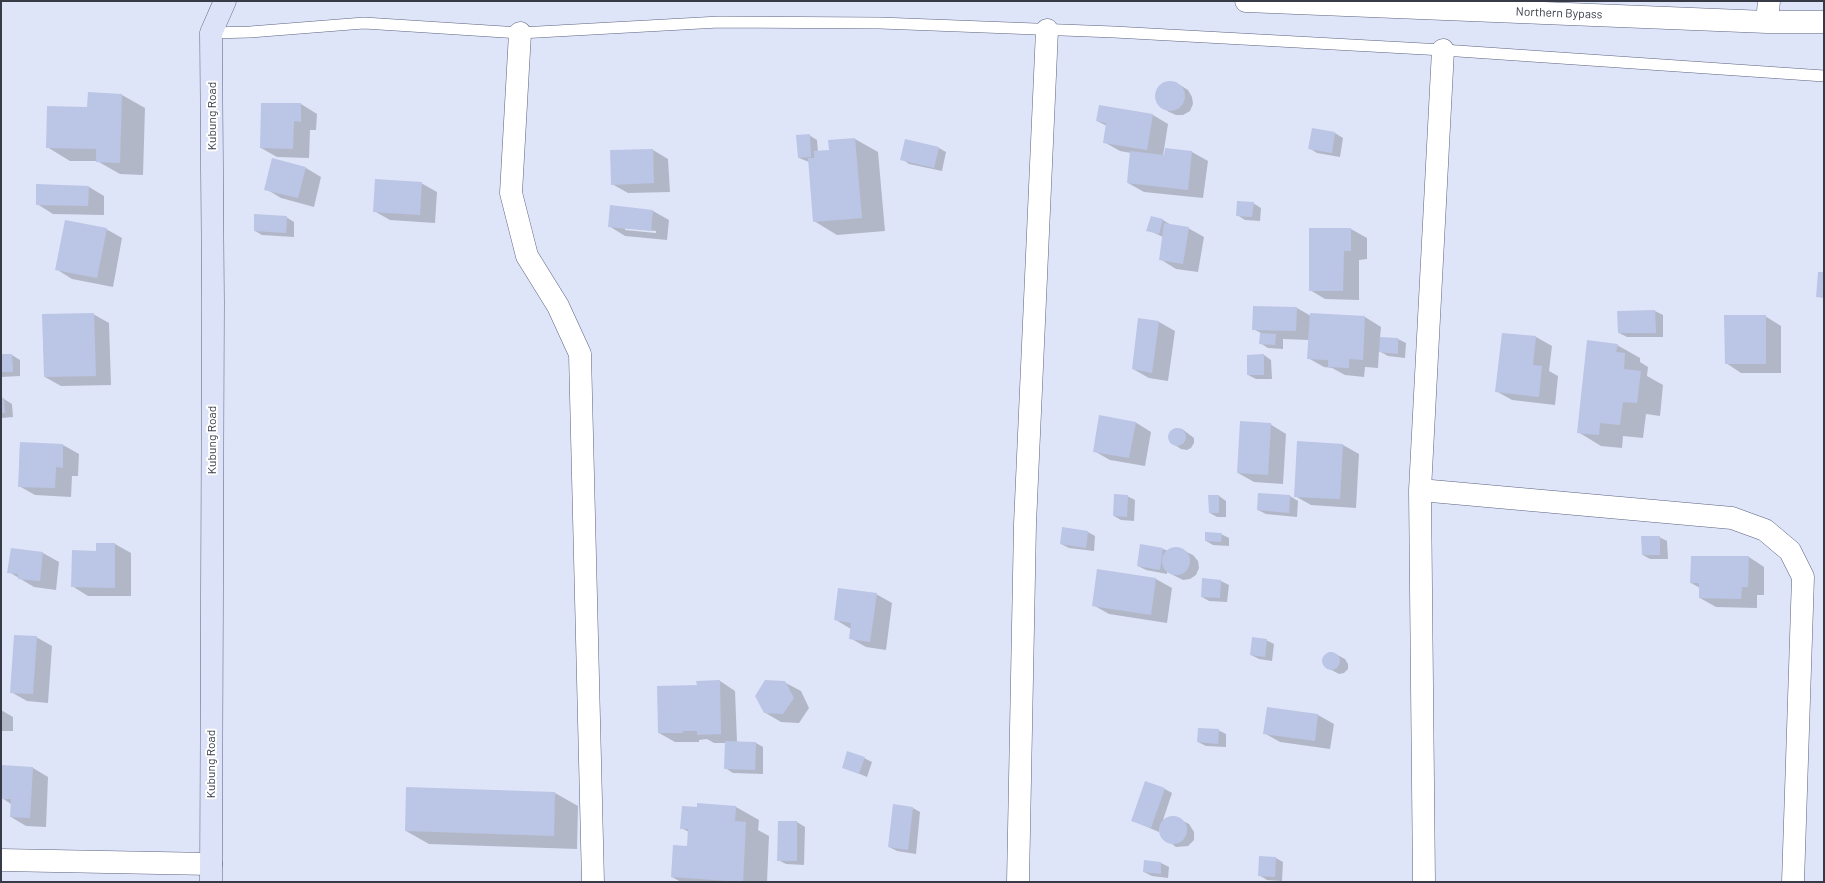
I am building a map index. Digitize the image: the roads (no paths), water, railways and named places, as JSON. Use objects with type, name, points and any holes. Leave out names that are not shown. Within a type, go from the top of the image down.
[{"type":"street","name":"Kubung Road","points":[[211,873],[213,318],[212,33],[225,1]]},
{"type":"street","name":"Northern Bypass","points":[[1246,1],[1768,11],[1824,22]]},
{"type":"street","points":[[1018,882],[1025,524],[1047,30]]},
{"type":"street","points":[[520,33],[511,193],[527,256],[558,306],[580,354],[593,882]]},
{"type":"street","points":[[1424,882],[1420,490],[1443,50]]},
{"type":"street","points":[[1420,490],[1732,518],[1765,530],[1790,551],[1803,577],[1793,882]]},
{"type":"street","points":[[1,860],[211,873]]},
{"type":"lane","points":[[212,33],[250,32],[364,23],[520,33],[719,22],[880,23],[1114,32],[1443,50],[1824,76]]}]
